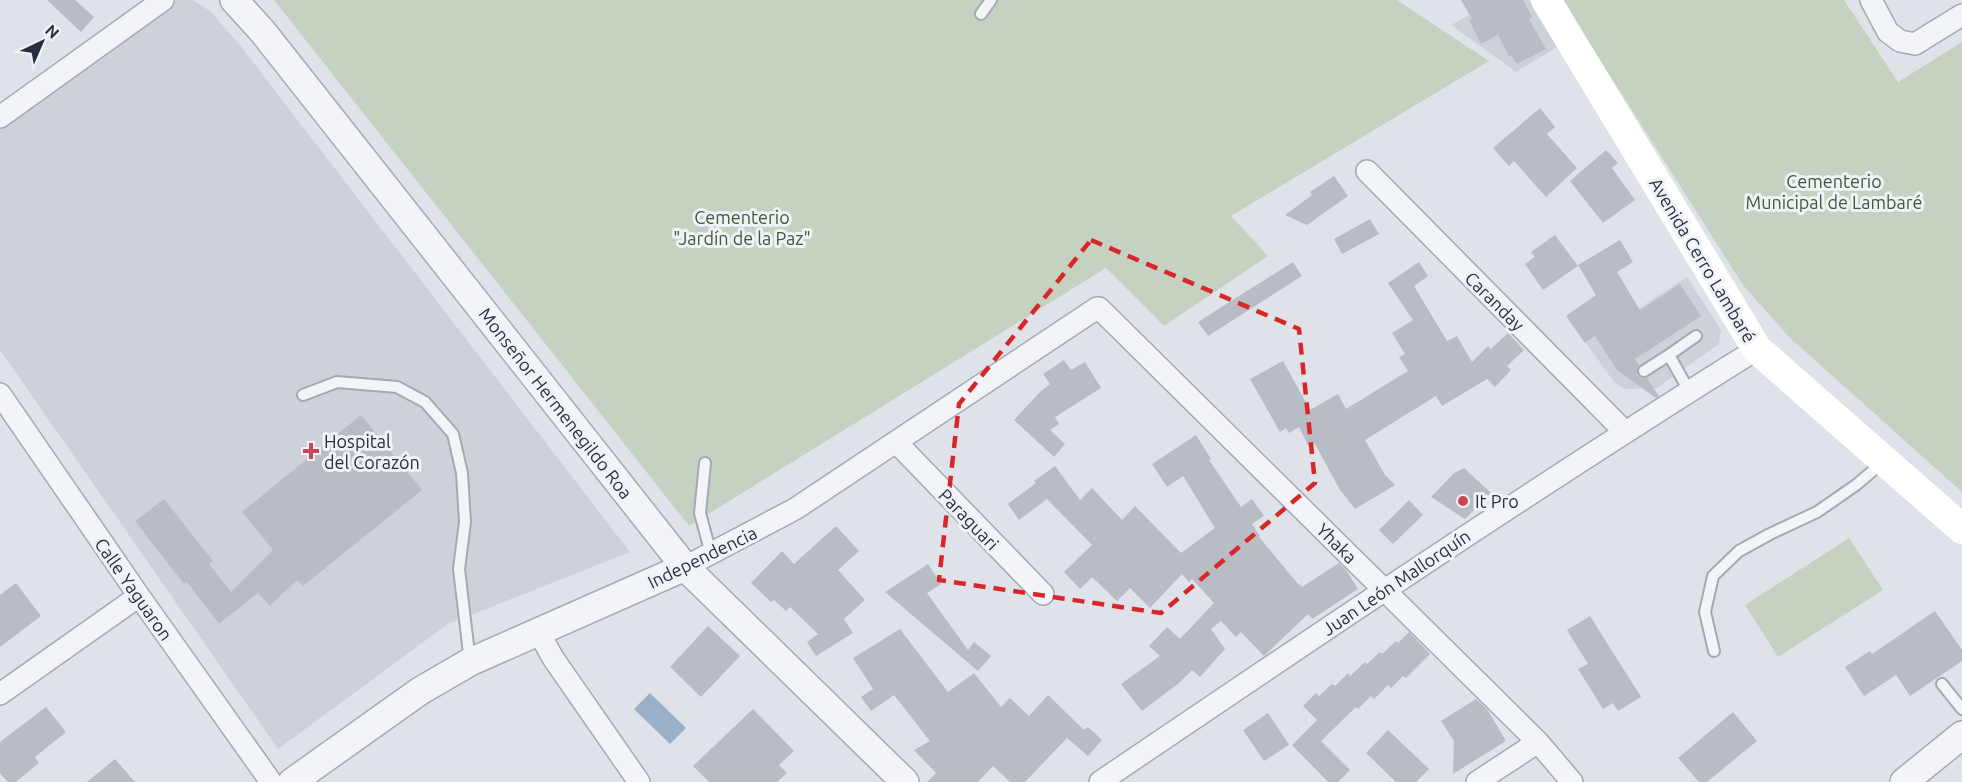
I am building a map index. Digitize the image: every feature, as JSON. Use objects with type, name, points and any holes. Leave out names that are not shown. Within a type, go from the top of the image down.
[{"type":"main road","name":"Avenida Cerro Lambaré","points":[[1546,0],[1757,349],[1962,529]]},
{"type":"street","points":[[0,117],[163,0]]},
{"type":"street","name":"Monseñor Hermenegildo Roa","points":[[234,0],[263,32],[685,567],[905,782]]},
{"type":"street","points":[[1871,0],[1888,32],[1900,41],[1915,44],[1962,15]]},
{"type":"street","name":"Caranday","points":[[1366,171],[1624,431]]},
{"type":"street","name":"Independencia","points":[[292,782],[420,691],[470,662],[685,567],[795,509],[1099,308]]},
{"type":"street","name":"Yhaka","points":[[1099,308],[1538,742],[1572,782]]},
{"type":"street","name":"Juan León Mallorquín","points":[[1100,782],[1384,589],[1624,431],[1757,349]]},
{"type":"street","name":"Calle Yaguaron","points":[[0,396],[271,782]]},
{"type":"street","name":"Paraguari","points":[[896,442],[1043,594]]},
{"type":"street","points":[[0,694],[139,596]]},
{"type":"street","points":[[538,631],[553,658],[639,782]]},
{"type":"street","points":[[1904,782],[1962,735]]},
{"type":"street","points":[[1477,782],[1538,742]]},
{"type":"lane","points":[[981,14],[992,0]]},
{"type":"lane","points":[[1644,371],[1696,336]]},
{"type":"lane","points":[[1669,355],[1689,391]]},
{"type":"lane","points":[[303,395],[337,382],[397,387],[425,402],[453,434],[462,473],[465,522],[459,568],[470,662]]},
{"type":"lane","points":[[1714,651],[1705,612],[1713,576],[1739,551],[1817,512],[1856,485],[1884,461]]},
{"type":"lane","points":[[705,463],[700,513],[711,554]]},
{"type":"lane","points":[[1942,684],[1962,709]]},
{"type":"highlighted area","points":[[1091,240],[1299,329],[1315,483],[1161,613],[939,580],[959,404]]},
{"type":"shaded area","name":"Hospital del Corazón","points":[[176,0],[193,0],[210,11],[239,44],[630,552],[448,624],[278,749],[0,350],[0,125]]},
{"type":"shaded area","points":[[1496,0],[1529,0],[1559,46],[1516,72],[1451,25]]},
{"type":"shaded area","points":[[1687,277],[1721,330],[1719,344],[1657,388],[1625,389],[1614,382],[1586,343]]},
{"type":"green space","name":"Cementerio \"Jardín de la Paz\"","points":[[274,0],[1397,0],[1489,61],[1231,216],[1268,256],[1164,326],[1106,268],[689,526]]},
{"type":"green space","name":"Cementerio Municipal de Lambaré","points":[[1562,0],[1844,0],[1898,82],[1962,42],[1962,492],[1789,337],[1743,285]]},
{"type":"green space","points":[[1849,538],[1883,590],[1778,657],[1745,605]]},
{"type":"water","points":[[650,693],[686,728],[670,744],[634,709]]},
{"type":"building","points":[[47,0],[75,0],[94,17],[81,32]]},
{"type":"building","points":[[1461,0],[1523,0],[1532,17],[1529,19],[1546,49],[1517,64],[1511,55],[1509,56],[1498,35],[1481,44],[1469,20],[1472,19]]},
{"type":"building","points":[[1540,108],[1555,127],[1547,134],[1577,168],[1546,197],[1514,161],[1509,166],[1493,148]]},
{"type":"building","points":[[1606,150],[1618,163],[1612,168],[1635,200],[1603,223],[1570,181]]},
{"type":"building","points":[[1334,176],[1348,196],[1307,225],[1285,215],[1312,195],[1310,192]]},
{"type":"building","points":[[1370,219],[1379,234],[1342,254],[1334,239]]},
{"type":"building","points":[[1555,235],[1578,266],[1543,290],[1525,264],[1535,257],[1531,252]]},
{"type":"building","points":[[1620,240],[1633,262],[1617,272],[1640,310],[1680,284],[1701,316],[1635,359],[1639,365],[1637,375],[1647,378],[1659,396],[1656,398],[1617,370],[1595,336],[1585,343],[1566,316],[1596,295],[1578,265]]},
{"type":"building","points":[[1293,262],[1302,276],[1208,336],[1198,322]]},
{"type":"building","points":[[1419,262],[1428,276],[1414,286],[1447,341],[1457,336],[1472,362],[1488,346],[1491,349],[1508,333],[1524,350],[1507,366],[1511,370],[1495,387],[1487,379],[1442,406],[1436,396],[1365,440],[1385,475],[1395,485],[1355,509],[1340,490],[1315,444],[1309,447],[1299,427],[1289,433],[1286,428],[1280,432],[1250,379],[1283,361],[1310,410],[1338,394],[1346,409],[1408,371],[1399,357],[1405,354],[1392,333],[1413,320],[1388,283]]},
{"type":"building","points":[[1064,360],[1071,370],[1085,362],[1101,388],[1055,417],[1059,424],[1050,430],[1065,444],[1054,457],[1014,420],[1050,384],[1043,374]]},
{"type":"building","points":[[361,415],[422,490],[303,586],[297,580],[270,606],[258,593],[219,624],[187,582],[184,584],[135,521],[164,499],[213,561],[209,564],[231,592],[273,550],[242,512]]},
{"type":"building","points":[[1196,435],[1211,459],[1209,460],[1241,507],[1252,499],[1264,516],[1252,524],[1259,537],[1299,585],[1302,587],[1339,563],[1358,589],[1312,619],[1308,614],[1264,656],[1241,632],[1236,637],[1221,621],[1211,629],[1225,649],[1200,677],[1192,670],[1179,683],[1142,711],[1121,684],[1160,656],[1149,646],[1167,627],[1180,639],[1214,603],[1192,579],[1189,582],[1182,574],[1150,608],[1130,588],[1117,601],[1092,577],[1080,589],[1064,572],[1092,545],[1047,499],[1019,520],[1008,504],[1055,466],[1080,500],[1092,488],[1122,520],[1135,506],[1181,553],[1215,528],[1183,476],[1167,487],[1152,464]]},
{"type":"building","name":"It Pro","points":[[1464,468],[1491,493],[1465,519],[1431,497],[1454,473]]},
{"type":"building","points":[[1409,500],[1423,515],[1393,544],[1379,530]]},
{"type":"building","points":[[836,526],[859,551],[838,570],[865,600],[844,619],[853,633],[816,656],[807,642],[818,634],[790,607],[786,611],[774,600],[771,602],[751,583],[782,551],[794,564]]},
{"type":"building","points":[[928,564],[941,584],[927,593],[968,650],[974,642],[991,656],[978,671],[885,592]]},
{"type":"building","points":[[16,583],[41,616],[0,647],[0,595]]},
{"type":"building","points":[[1935,611],[1962,650],[1962,661],[1910,696],[1896,675],[1864,696],[1845,667],[1870,651],[1872,654]]},
{"type":"building","points":[[1590,616],[1641,697],[1618,711],[1613,703],[1603,709],[1578,669],[1588,664],[1567,630]]},
{"type":"building","points":[[708,626],[740,656],[701,697],[670,667]]},
{"type":"building","points":[[900,629],[948,692],[974,673],[1001,707],[1010,698],[1029,716],[1048,695],[1084,730],[1088,727],[1102,740],[1088,756],[1067,738],[1025,782],[1010,782],[993,766],[978,782],[927,782],[936,773],[914,750],[930,741],[894,695],[871,711],[861,697],[873,689],[853,658]]},
{"type":"building","points":[[1409,632],[1430,654],[1406,678],[1403,676],[1391,688],[1388,685],[1374,699],[1371,696],[1358,709],[1356,707],[1321,741],[1350,770],[1338,782],[1328,782],[1292,745],[1317,720],[1303,706],[1316,693],[1319,696],[1332,684],[1335,686],[1348,673],[1350,676],[1365,662],[1367,664],[1380,652],[1382,654]]},
{"type":"building","points":[[1476,699],[1487,709],[1506,741],[1453,774],[1454,741],[1441,721]]},
{"type":"building","points":[[46,707],[66,732],[35,757],[39,763],[16,782],[8,782],[0,773],[0,742]]},
{"type":"building","points":[[753,709],[794,751],[779,765],[787,773],[777,782],[709,782],[693,766]]},
{"type":"building","points":[[1733,712],[1757,741],[1707,782],[1699,782],[1678,758]]},
{"type":"building","points":[[1268,713],[1289,745],[1264,761],[1243,730]]},
{"type":"building","points":[[1388,730],[1429,769],[1416,782],[1396,782],[1366,753]]},
{"type":"building","points":[[115,759],[135,782],[87,782]]},
{"type":"place","name":"Hospital del Corazón","points":[[311,451]]},
{"type":"place","name":"It Pro","points":[[1463,501]]}]
